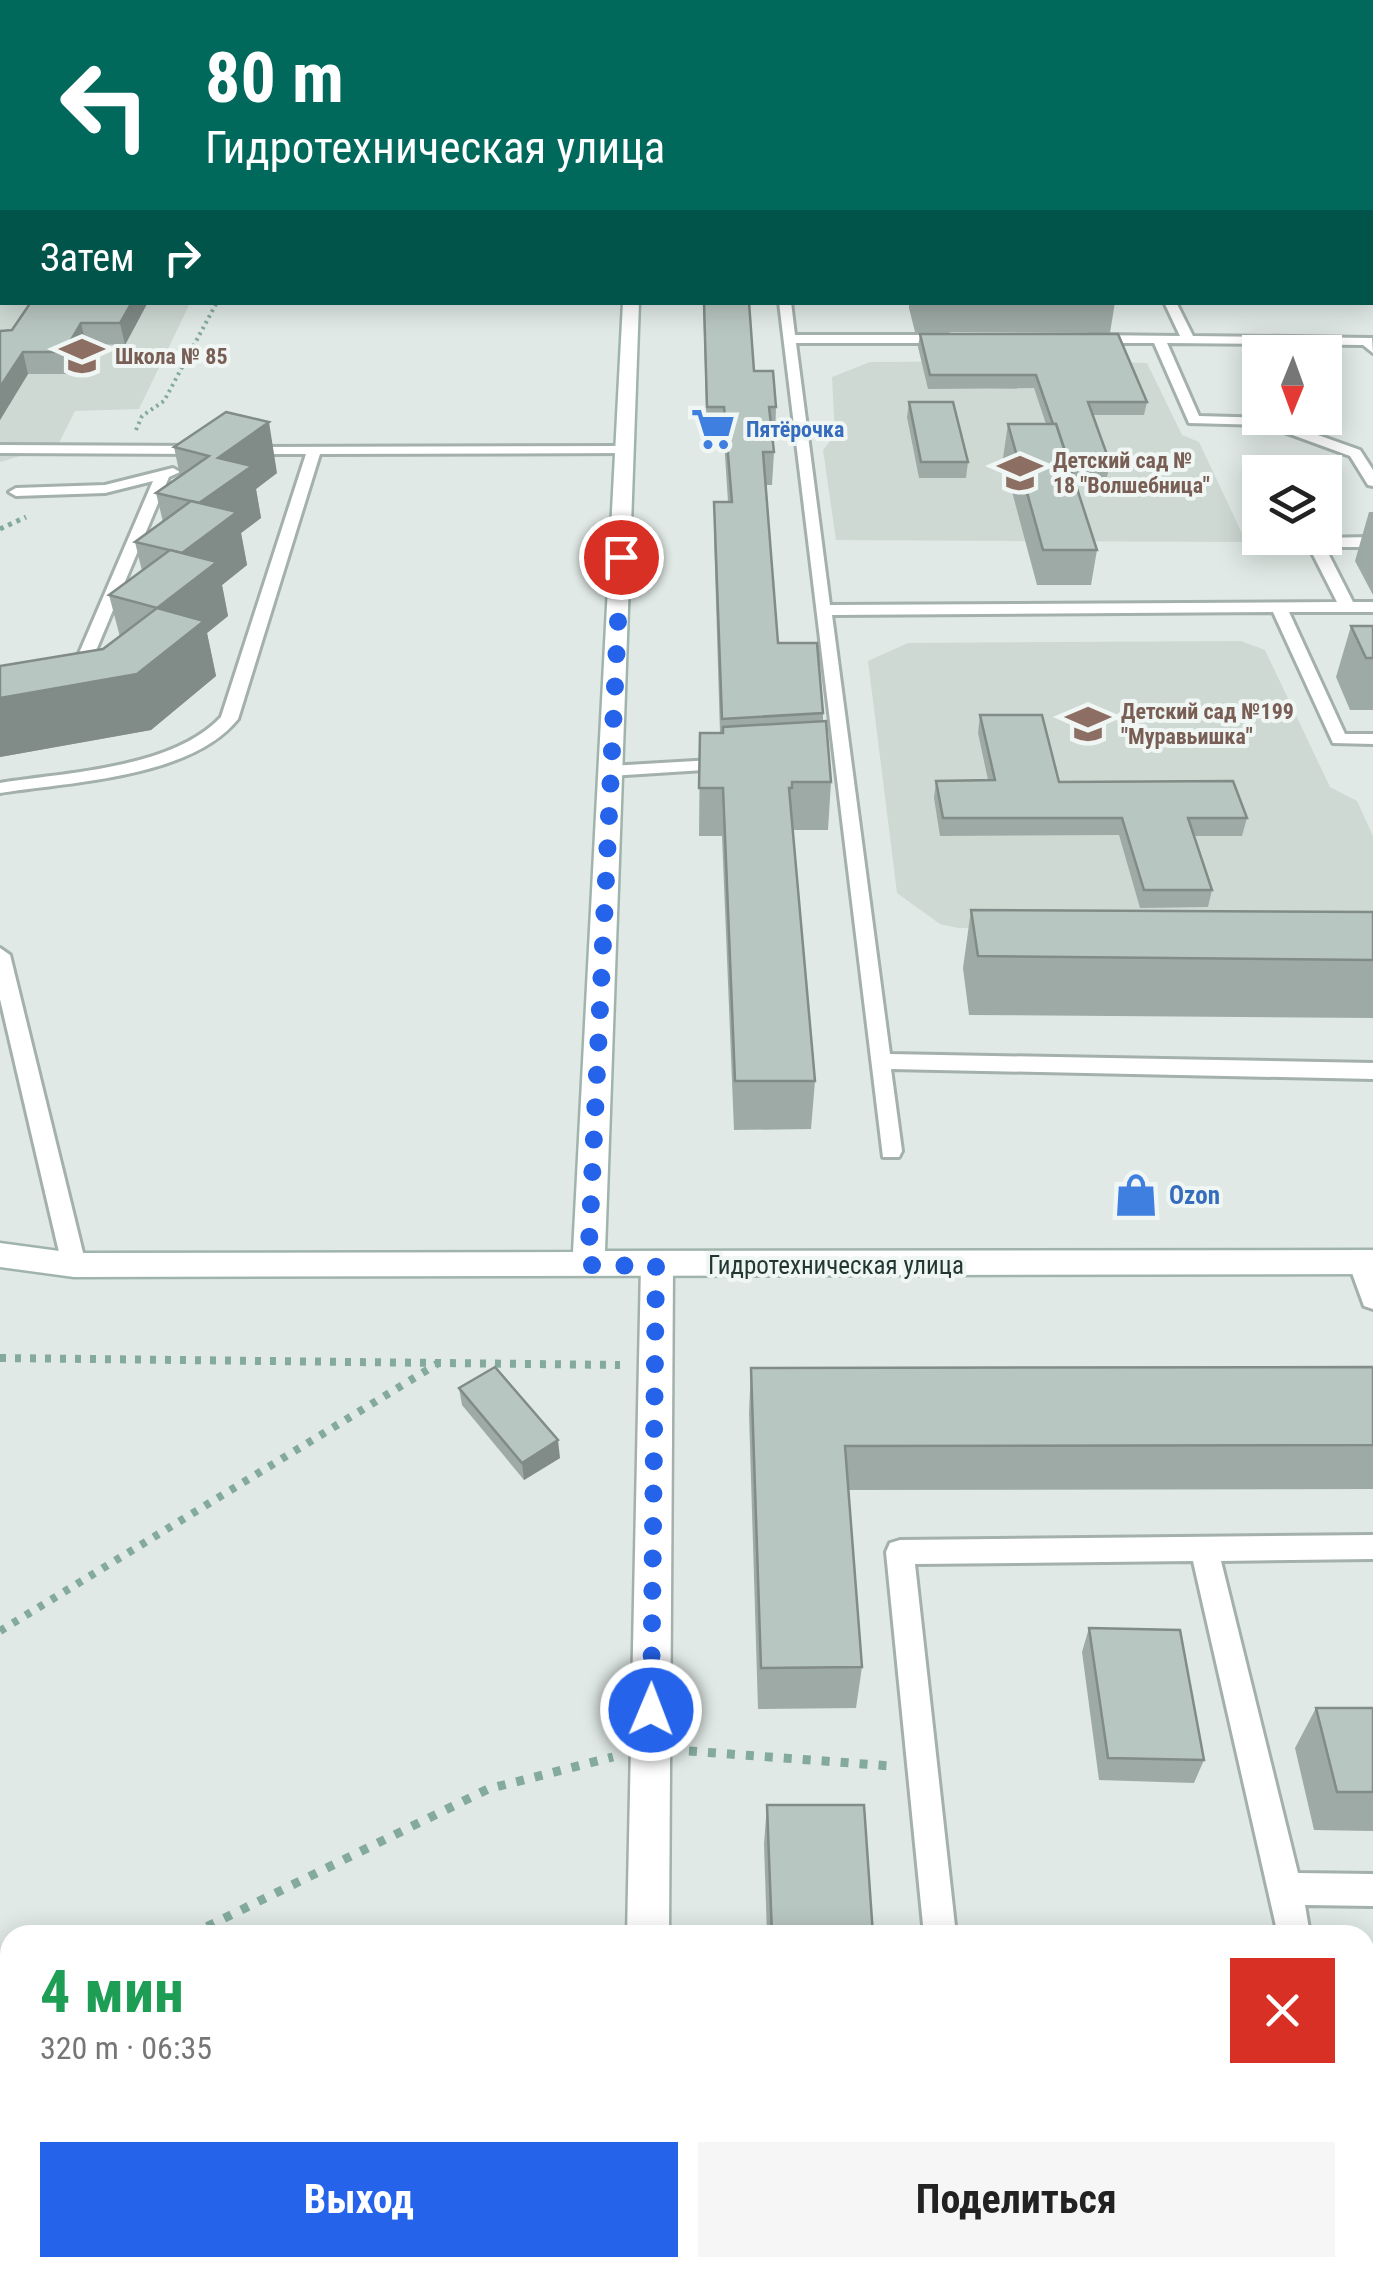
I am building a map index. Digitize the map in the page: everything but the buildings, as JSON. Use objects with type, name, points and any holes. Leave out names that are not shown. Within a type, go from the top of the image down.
[{"type":"street","points":[[588,1265],[631,305]]},
{"type":"street","name":"Гидротехническая улица","points":[[0,1255],[74,1265],[1367,1262]]},
{"type":"street","points":[[648,1925],[656,1266]]},
{"type":"lane","points":[[785,305],[823,610],[833,758],[891,1151]]},
{"type":"lane","points":[[1171,305],[1188,340]]},
{"type":"lane","points":[[789,339],[964,339]]},
{"type":"lane","points":[[1081,339],[1367,341],[1373,349]]},
{"type":"lane","points":[[1159,340],[1194,420],[1267,421],[1355,453],[1373,482]]},
{"type":"lane","points":[[0,449],[215,450],[192,465],[163,475],[92,490],[16,492]]},
{"type":"lane","points":[[235,450],[626,450]]},
{"type":"lane","points":[[0,788],[172,757],[217,736],[229,720],[314,450]]},
{"type":"lane","points":[[60,690],[80,674],[163,475]]},
{"type":"lane","points":[[1348,607],[1315,542],[1373,542]]},
{"type":"lane","points":[[823,610],[1373,606]]},
{"type":"lane","points":[[1279,607],[1339,739],[1373,740]]},
{"type":"lane","points":[[610,771],[689,770],[754,761]]},
{"type":"lane","points":[[0,955],[74,1265]]},
{"type":"lane","points":[[880,1061],[1373,1071]]},
{"type":"lane","points":[[1367,1262],[1373,1299]]},
{"type":"lane","points":[[1204,1548],[1292,1925]]},
{"type":"lane","points":[[939,1925],[900,1552],[1373,1548]]},
{"type":"lane","points":[[1286,1889],[1373,1890]]},
{"type":"path","points":[[127,449],[142,416],[164,401],[215,305]]},
{"type":"path","points":[[0,1358],[656,1366]]},
{"type":"path","points":[[0,1632],[438,1363]]},
{"type":"path","points":[[211,1925],[488,1790],[650,1748],[922,1768]]},
{"type":"shaded area","name":"Школа № 85","points":[[0,305],[189,305],[139,409],[75,411],[58,445],[0,462]]},
{"type":"shaded area","name":"Детский сад № 18 \"Волшебница\"","points":[[870,362],[1147,363],[1182,435],[1199,442],[1242,533],[1242,542],[836,540],[823,450],[835,435],[832,377]]},
{"type":"shaded area","name":"Детский сад №199 \"Муравьишка\"","points":[[1241,641],[1265,650],[1330,787],[1357,801],[1373,836],[1373,929],[958,928],[940,924],[897,893],[868,661],[908,643]]},
{"type":"place","name":"Школа № 85","points":[[82,356]]},
{"type":"place","name":"Пятёрочка","points":[[713,429]]},
{"type":"place","name":"Детский сад № 18 \"Волшебница\"","points":[[1020,473]]},
{"type":"place","name":"Детский сад №199 \"Муравьишка\"","points":[[1088,724]]},
{"type":"place","name":"Ozon","points":[[1136,1195]]},
{"type":"route","points":[[621,557],[588,1265],[656,1266],[651,1710]]}]
